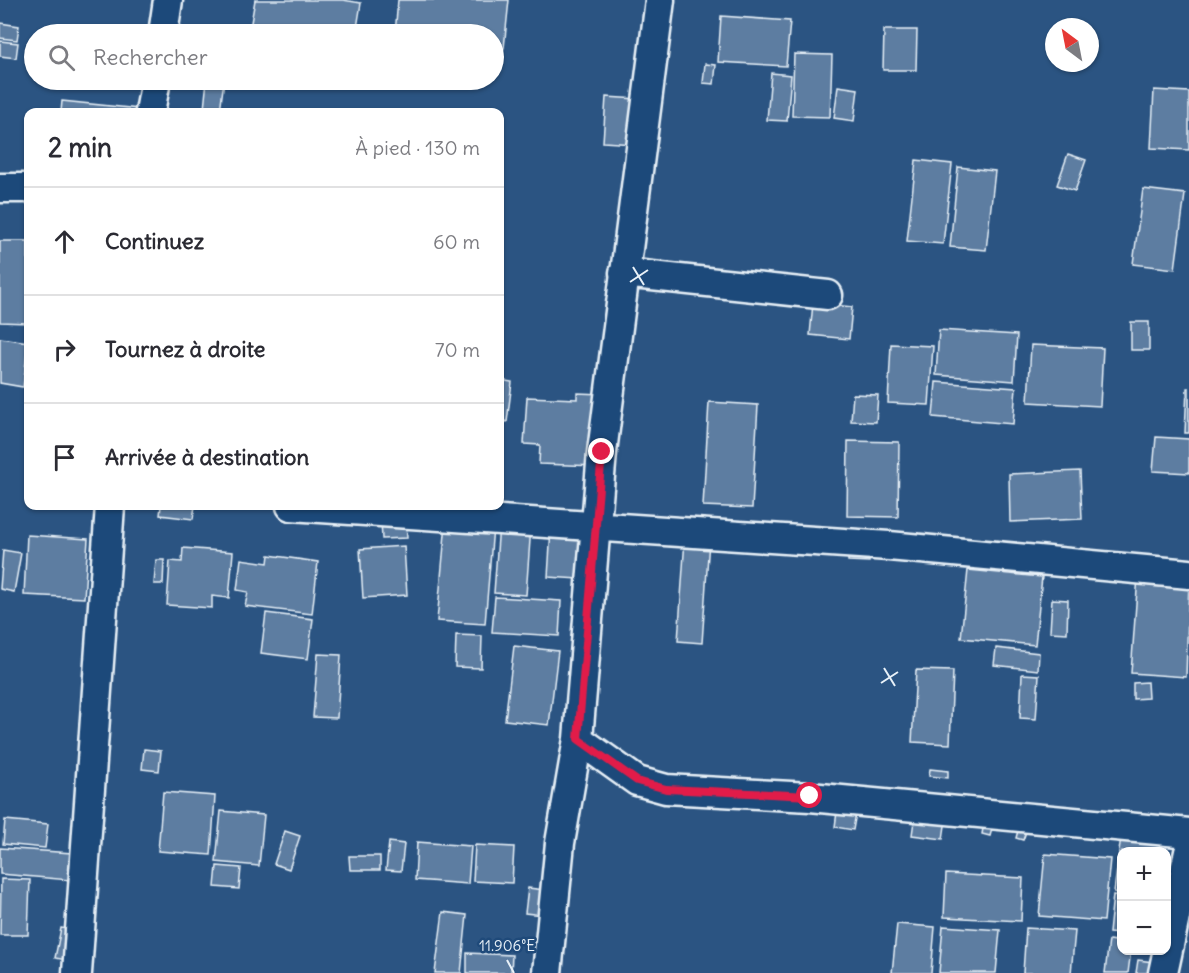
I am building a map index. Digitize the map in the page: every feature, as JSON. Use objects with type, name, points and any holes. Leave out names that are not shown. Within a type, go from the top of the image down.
[{"type":"street","points":[[164,24],[168,0]]},
{"type":"street","points":[[548,973],[560,843],[578,739],[602,452],[660,0]]},
{"type":"street","points":[[151,108],[154,90]]},
{"type":"street","points":[[0,188],[24,188]]},
{"type":"street","points":[[624,273],[828,295]]},
{"type":"street","points":[[76,973],[110,510]]},
{"type":"street","points":[[352,510],[889,546],[1189,574]]},
{"type":"street","points":[[578,739],[637,781],[666,789],[810,796],[1189,833]]},
{"type":"street","points":[[1163,973],[1189,852]]},
{"type":"building","points":[[255,0],[343,0],[361,3],[358,24],[251,24]]},
{"type":"building","points":[[398,0],[509,0],[504,48],[504,24],[396,24]]},
{"type":"building","points":[[721,16],[790,21],[786,66],[718,62]]},
{"type":"building","points":[[0,23],[19,26],[17,40],[0,38]]},
{"type":"building","points":[[884,30],[917,30],[916,70],[883,70]]},
{"type":"building","points":[[0,41],[18,43],[16,58],[0,56]]},
{"type":"building","points":[[794,54],[832,55],[830,117],[792,116]]},
{"type":"building","points":[[705,64],[716,65],[714,84],[703,83]]},
{"type":"building","points":[[771,73],[791,75],[787,121],[767,120]]},
{"type":"building","points":[[838,86],[858,89],[854,121],[834,118]]},
{"type":"building","points":[[206,90],[223,90],[220,108],[204,108]]},
{"type":"building","points":[[1154,90],[1189,92],[1189,150],[1151,148]]},
{"type":"building","points":[[606,97],[638,99],[635,144],[603,142]]},
{"type":"building","points":[[62,101],[129,108],[61,108]]},
{"type":"building","points":[[1068,154],[1086,160],[1075,191],[1057,185]]},
{"type":"building","points":[[916,160],[952,164],[943,244],[907,241]]},
{"type":"building","points":[[958,167],[995,171],[986,250],[950,247]]},
{"type":"building","points":[[1143,189],[1185,194],[1175,269],[1133,264]]},
{"type":"building","points":[[0,241],[24,241],[24,323],[0,322]]},
{"type":"building","points":[[813,303],[852,307],[849,339],[810,335]]},
{"type":"building","points":[[1131,322],[1149,322],[1149,350],[1131,350]]},
{"type":"building","points":[[939,330],[1017,335],[1014,381],[936,375]]},
{"type":"building","points":[[0,338],[24,341],[23,387],[0,383]]},
{"type":"building","points":[[891,344],[933,346],[929,405],[888,403]]},
{"type":"building","points":[[1031,345],[1103,348],[1100,406],[1028,402]]},
{"type":"building","points":[[504,381],[512,382],[507,422],[504,422]]},
{"type":"building","points":[[936,382],[1016,388],[1013,424],[933,417]]},
{"type":"building","points":[[1187,388],[1189,388],[1189,433],[1185,433]]},
{"type":"building","points":[[577,393],[602,394],[598,466],[539,464],[540,445],[524,444],[527,397],[577,399]]},
{"type":"building","points":[[853,394],[878,395],[876,422],[851,421]]},
{"type":"building","points":[[709,402],[758,405],[752,508],[703,506]]},
{"type":"building","points":[[1156,437],[1189,439],[1189,473],[1153,471]]},
{"type":"building","points":[[848,441],[899,442],[898,517],[847,516]]},
{"type":"building","points":[[1080,471],[1082,519],[1010,522],[1009,474]]},
{"type":"building","points":[[161,510],[194,510],[193,519],[160,515]]},
{"type":"building","points":[[406,519],[407,538],[382,539],[381,520]]},
{"type":"building","points":[[446,523],[493,527],[485,624],[437,621]]},
{"type":"building","points":[[499,524],[531,526],[526,595],[494,593]]},
{"type":"building","points":[[551,529],[582,530],[579,579],[548,577]]},
{"type":"building","points":[[27,535],[88,539],[84,598],[24,595]]},
{"type":"building","points":[[685,539],[709,540],[702,643],[678,641]]},
{"type":"building","points":[[404,546],[407,595],[363,598],[360,549]]},
{"type":"building","points":[[848,547],[870,548],[869,562],[848,561]]},
{"type":"building","points":[[183,548],[233,552],[229,598],[212,596],[212,608],[167,605],[170,561],[182,562]]},
{"type":"building","points":[[3,550],[21,553],[14,592],[0,589]]},
{"type":"building","points":[[269,555],[318,562],[312,614],[245,606],[248,592],[237,590],[241,559],[268,563]]},
{"type":"building","points":[[156,560],[164,560],[163,584],[154,584]]},
{"type":"building","points":[[968,570],[1042,577],[1035,645],[961,638]]},
{"type":"building","points":[[1138,576],[1189,580],[1186,677],[1131,673]]},
{"type":"building","points":[[495,597],[561,601],[559,636],[492,632]]},
{"type":"building","points":[[1052,599],[1068,600],[1067,633],[1050,632]]},
{"type":"building","points":[[266,613],[313,619],[308,659],[261,653]]},
{"type":"building","points":[[456,635],[482,636],[481,668],[455,667]]},
{"type":"building","points":[[514,646],[558,651],[549,725],[505,720]]},
{"type":"building","points":[[996,648],[1039,653],[1038,670],[994,665]]},
{"type":"building","points":[[318,654],[341,655],[337,718],[313,717]]},
{"type":"building","points":[[916,670],[953,671],[950,744],[912,742]]},
{"type":"building","points":[[1022,674],[1039,675],[1036,719],[1020,718]]},
{"type":"building","points":[[1147,682],[1148,698],[1133,699],[1133,683]]},
{"type":"building","points":[[144,749],[161,751],[159,771],[142,769]]},
{"type":"building","points":[[930,769],[948,771],[948,778],[929,776]]},
{"type":"building","points":[[163,792],[215,796],[211,855],[158,851]]},
{"type":"building","points":[[838,804],[857,807],[853,830],[835,827]]},
{"type":"building","points":[[221,811],[264,815],[259,866],[216,862]]},
{"type":"building","points":[[915,814],[946,819],[943,839],[912,835]]},
{"type":"building","points":[[5,820],[48,824],[45,848],[3,844]]},
{"type":"building","points":[[984,823],[993,825],[990,836],[982,834]]},
{"type":"building","points":[[1019,827],[1027,829],[1023,840],[1016,838]]},
{"type":"building","points":[[285,831],[300,836],[289,869],[274,864]]},
{"type":"building","points":[[1121,836],[1167,842],[1166,847],[1120,847]]},
{"type":"building","points":[[389,842],[404,844],[401,871],[386,870]]},
{"type":"building","points":[[417,842],[471,846],[468,884],[415,880]]},
{"type":"building","points":[[475,845],[514,847],[512,883],[473,881]]},
{"type":"building","points":[[0,848],[72,853],[70,880],[0,874]]},
{"type":"building","points":[[1045,854],[1110,859],[1104,921],[1039,916]]},
{"type":"building","points":[[349,856],[380,856],[380,870],[350,870]]},
{"type":"building","points":[[217,866],[241,868],[239,889],[215,887]]},
{"type":"building","points":[[1117,868],[1117,892],[1114,892]]},
{"type":"building","points":[[946,874],[1023,878],[1021,921],[944,917]]},
{"type":"building","points":[[1,879],[30,880],[28,935],[0,935]]},
{"type":"building","points":[[528,888],[554,891],[551,916],[525,913]]},
{"type":"building","points":[[1113,895],[1117,895],[1117,934],[1109,933]]},
{"type":"building","points":[[443,912],[467,915],[461,973],[435,973]]},
{"type":"building","points":[[897,924],[935,927],[931,973],[892,973]]},
{"type":"building","points":[[943,926],[1000,930],[996,973],[939,973]]},
{"type":"building","points":[[61,928],[78,931],[72,961],[55,958]]},
{"type":"building","points":[[1026,928],[1075,931],[1071,973],[1023,973]]},
{"type":"building","points":[[1109,940],[1117,941],[1117,955],[1130,955],[1128,973],[1105,973]]},
{"type":"building","points":[[467,953],[512,955],[511,973],[467,973]]},
{"type":"building","points":[[1138,960],[1161,963],[1159,973],[1136,973]]},
{"type":"route","points":[[602,452],[578,739],[637,781],[666,789],[810,796]]}]
